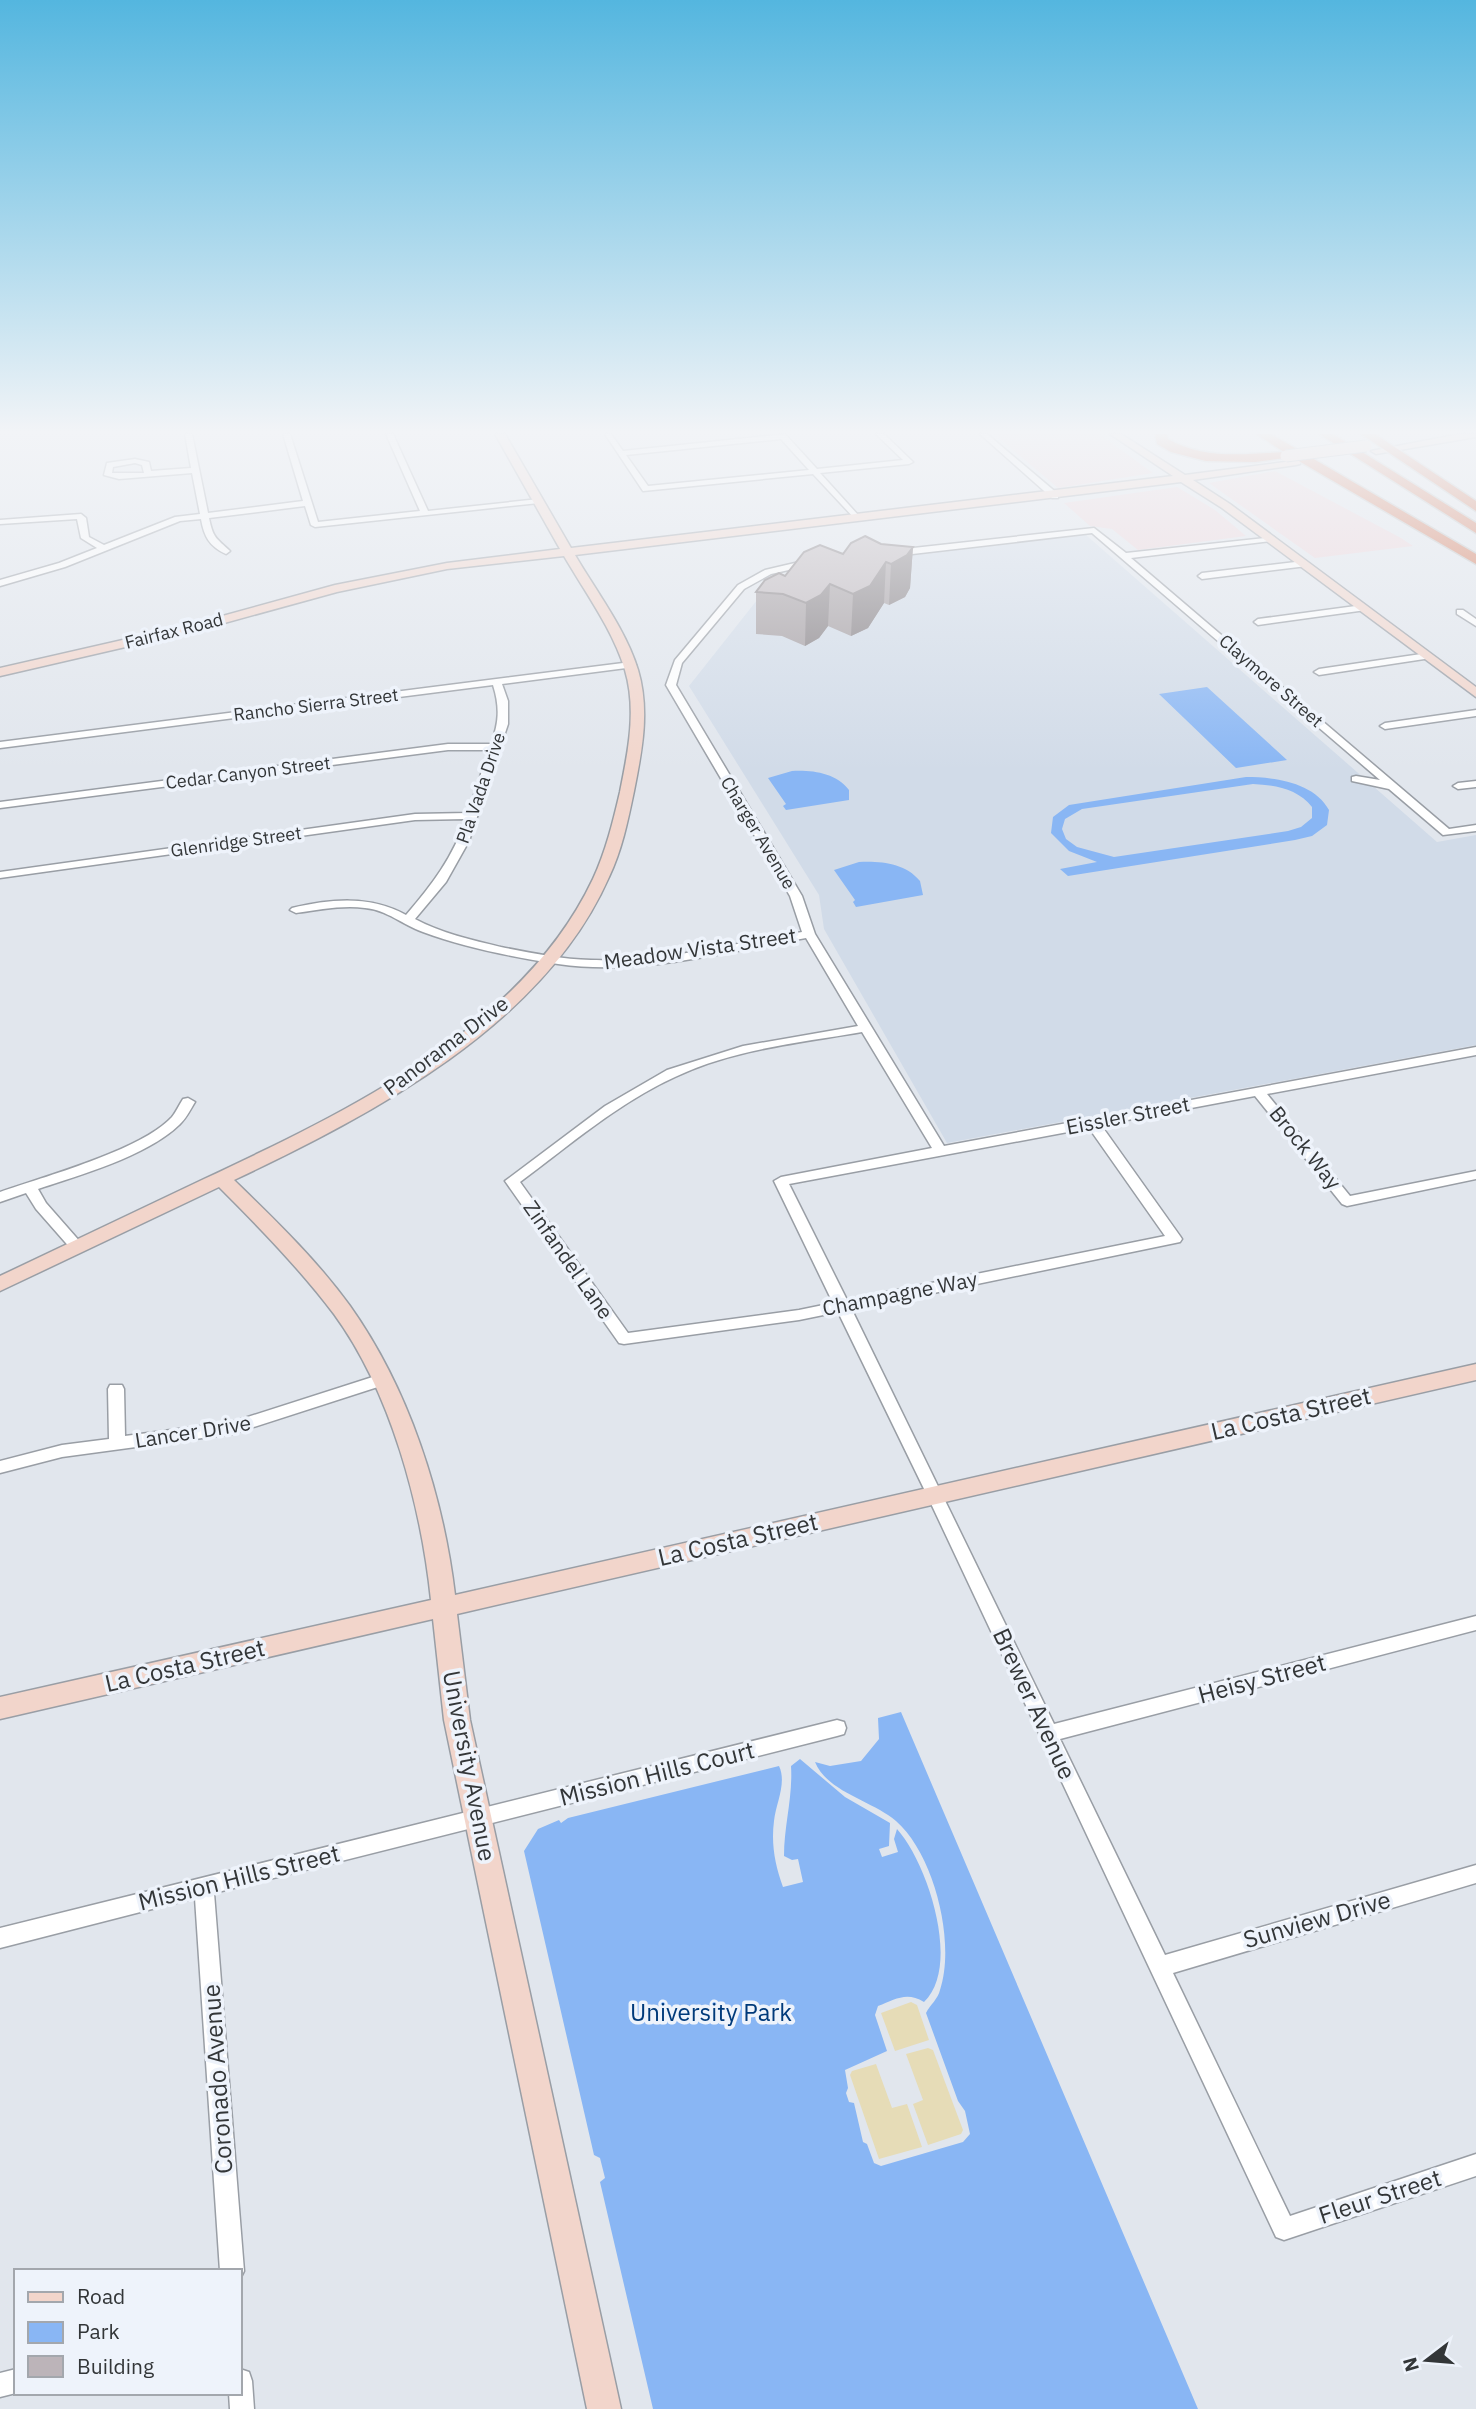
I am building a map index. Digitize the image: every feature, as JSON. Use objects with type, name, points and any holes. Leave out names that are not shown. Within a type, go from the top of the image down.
[{"type":"highway","points":[[1427,546],[1476,576]]},
{"type":"highway","points":[[1453,546],[1476,560]]},
{"type":"street","points":[[100,546],[104,549]]},
{"type":"street","points":[[0,583],[41,572],[110,546]]},
{"type":"street","points":[[220,546],[226,551]]},
{"type":"street","name":"Panorama Drive","points":[[0,1284],[329,1126],[403,1082],[476,1029],[548,959],[582,915],[613,851],[639,733],[639,700],[631,665],[565,546]]},
{"type":"street","name":"Fairfax Road","points":[[0,672],[188,629],[387,577],[481,561],[599,546]]},
{"type":"street","name":"Claymore Street","points":[[881,554],[948,546]]},
{"type":"street","name":"Claymore Street","points":[[1114,546],[1447,833],[1476,828]]},
{"type":"street","points":[[1125,556],[1207,546]]},
{"type":"street","points":[[1281,546],[1476,692]]},
{"type":"street","name":"Charger Avenue","points":[[821,561],[768,572],[741,587],[678,662],[671,685],[796,896],[809,934],[940,1152]]},
{"type":"street","points":[[1202,576],[1304,564]]},
{"type":"street","points":[[1258,622],[1363,608]]},
{"type":"street","points":[[1460,612],[1476,623]]},
{"type":"street","points":[[1319,672],[1428,656]]},
{"type":"street","name":"Rancho Sierra Street","points":[[0,745],[631,665]]},
{"type":"street","name":"Pla Vada Drive","points":[[408,919],[455,860],[473,816],[496,747],[504,713],[496,682]]},
{"type":"street","points":[[1385,726],[1476,713]]},
{"type":"street","name":"Cedar Canyon Street","points":[[0,805],[449,747],[496,747]]},
{"type":"street","points":[[1356,779],[1393,786]]},
{"type":"street","points":[[1458,786],[1476,784]]},
{"type":"street","name":"Glenridge Street","points":[[0,875],[415,817],[473,816]]},
{"type":"street","name":"Meadow Vista Street","points":[[296,910],[359,904],[388,909],[431,931],[548,959],[589,963],[635,961],[809,934]]},
{"type":"street","name":"Zinfandel Lane","points":[[624,1339],[512,1181],[624,1099],[672,1073],[754,1047],[866,1028]]},
{"type":"street","name":"Eissler Street","points":[[781,1181],[1476,1051]]},
{"type":"street","name":"Brock Way","points":[[1258,1092],[1348,1201],[1476,1175]]},
{"type":"street","points":[[0,1197],[147,1139],[174,1123],[187,1102]]},
{"type":"street","name":"Champagne Way","points":[[624,1339],[842,1306],[1175,1239],[1092,1123]]},
{"type":"street","name":"University Avenue","points":[[222,1179],[319,1281],[343,1312],[383,1380],[418,1470],[432,1528],[457,1720],[604,2409]]},
{"type":"street","name":"Brewer Avenue","points":[[781,1181],[935,1495],[1284,2229]]},
{"type":"street","points":[[29,1186],[41,1206],[77,1247]]},
{"type":"street","name":"La Costa Street","points":[[0,1708],[1476,1372]]},
{"type":"street","name":"Lancer Drive","points":[[0,1467],[62,1451],[232,1428],[383,1380]]},
{"type":"street","points":[[116,1389],[117,1443]]},
{"type":"street","name":"Heisy Street","points":[[1048,1734],[1476,1623]]},
{"type":"street","name":"Mission Hills Court","points":[[477,1818],[836,1728]]},
{"type":"street","name":"Mission Hills Street","points":[[0,1938],[477,1818]]},
{"type":"street","name":"Sunview Drive","points":[[1159,1967],[1476,1874]]},
{"type":"street","name":"Coronado Avenue","points":[[204,1887],[232,2269]]},
{"type":"street","name":"Fleur Street","points":[[1284,2229],[1476,2165]]},
{"type":"shaded area","points":[[986,546],[1099,546],[1437,842],[1476,835],[1476,1045],[947,1143],[824,929],[819,895],[689,686],[769,585],[807,567]]},
{"type":"shaded area","points":[[1134,546],[1166,546],[1138,550]]},
{"type":"shaded area","points":[[1299,546],[1410,546],[1315,558]]},
{"type":"green space","points":[[1207,687],[1287,760],[1236,768],[1159,694]]},
{"type":"green space","points":[[792,771],[831,776],[849,790],[849,800],[786,810],[783,806],[786,804],[768,778]]},
{"type":"green space","points":[[1246,777],[1281,780],[1304,787],[1314,793],[1329,810],[1327,825],[1312,836],[1068,876],[1060,869],[1097,862],[1069,851],[1051,833],[1053,817],[1069,805]],"holes":[[[1253,784],[1286,789],[1300,796],[1312,807],[1312,818],[1301,827],[1288,831],[1114,857],[1077,847],[1066,839],[1062,829],[1065,819],[1082,809]]]},
{"type":"green space","points":[[859,862],[884,863],[907,870],[920,881],[923,895],[856,907],[853,902],[855,900],[834,870]]},
{"type":"green space","name":"University Park","points":[[901,1712],[1198,2409],[653,2409],[600,2182],[605,2178],[600,2158],[594,2155],[524,1851],[538,1829],[559,1820],[561,1823],[568,1818],[779,1766],[782,1779],[773,1830],[776,1863],[783,1887],[803,1882],[798,1859],[792,1860],[784,1856],[791,1766],[800,1759],[845,1797],[890,1823],[889,1846],[879,1849],[882,1857],[898,1852],[894,1839],[897,1829],[919,1865],[936,1914],[940,1964],[935,1986],[924,2002],[906,1997],[878,2006],[875,2015],[887,2051],[845,2070],[848,2088],[846,2093],[849,2102],[854,2103],[863,2142],[867,2144],[874,2163],[881,2166],[963,2142],[970,2134],[965,2111],[958,2101],[926,2013],[940,1990],[945,1948],[943,1924],[931,1876],[909,1836],[896,1821],[829,1781],[815,1762],[830,1766],[861,1761],[879,1739],[878,1718]]},
{"type":"sand","points":[[911,2002],[917,2005],[929,2040],[895,2051],[881,2013]]},
{"type":"sand","points":[[928,2048],[933,2050],[963,2130],[961,2134],[928,2145],[913,2104],[923,2100],[906,2054]]},
{"type":"sand","points":[[876,2064],[892,2108],[907,2104],[922,2147],[879,2159],[850,2075],[852,2071]]},
{"type":"building","points":[[817,546],[843,554],[849,546],[913,547],[907,555],[891,564],[886,562],[870,586],[853,594],[830,584],[821,595],[806,603],[783,594],[756,592],[765,580],[779,573],[785,576],[804,552]]}]
